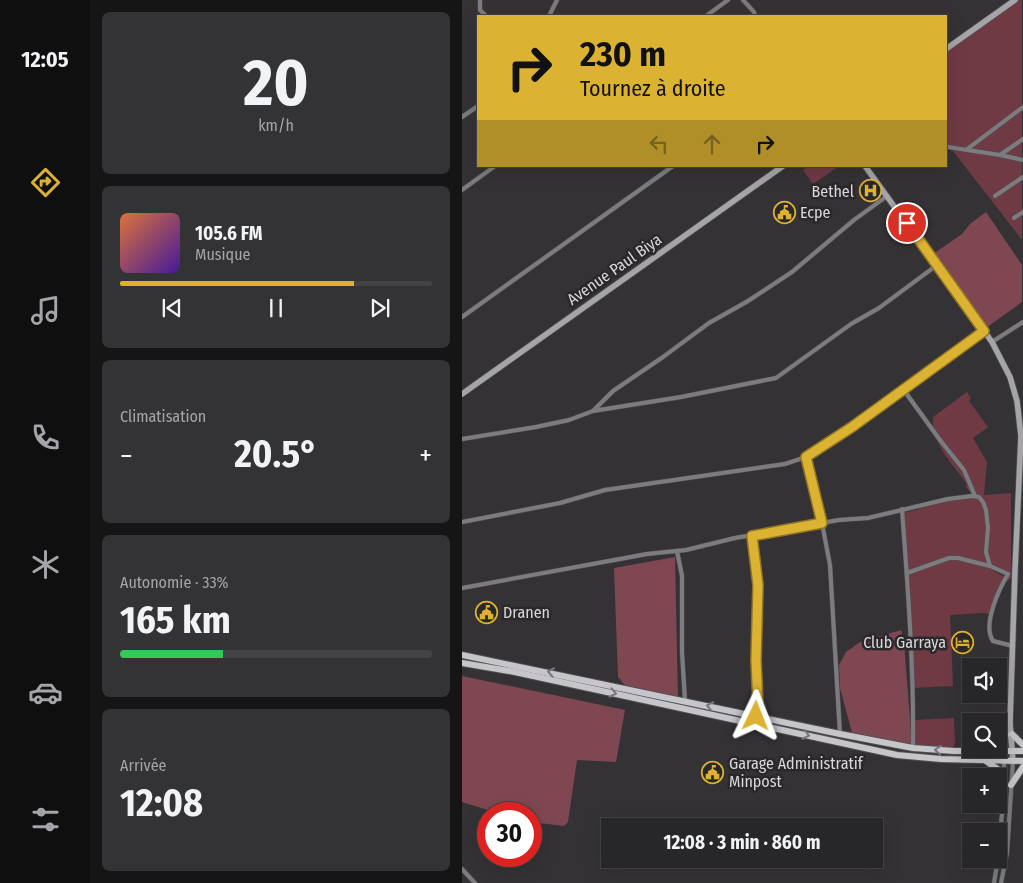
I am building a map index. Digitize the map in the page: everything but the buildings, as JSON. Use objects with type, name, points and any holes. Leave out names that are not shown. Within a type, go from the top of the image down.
[{"type":"main road","points":[[462,655],[840,734],[914,748],[962,751]]},
{"type":"main road","points":[[462,663],[515,672],[882,752],[932,758],[1022,761]]},
{"type":"main road","points":[[1009,735],[1022,745]]},
{"type":"main road","points":[[1007,752],[1022,751]]},
{"type":"main road","points":[[985,760],[996,768]]},
{"type":"main road","points":[[1011,785],[1022,767]]},
{"type":"street","points":[[480,0],[480,10],[485,15]]},
{"type":"street","points":[[550,15],[557,0]]},
{"type":"street","points":[[707,15],[728,0]]},
{"type":"street","points":[[743,0],[756,15]]},
{"type":"street","points":[[947,48],[1015,0]]},
{"type":"street","points":[[462,117],[477,107]]},
{"type":"street","points":[[966,150],[1022,107]]},
{"type":"street","points":[[1000,155],[1022,139]]},
{"type":"street","points":[[947,146],[1022,160]]},
{"type":"street","points":[[462,190],[494,167]]},
{"type":"street","points":[[462,317],[672,167]]},
{"type":"street","name":"Avenue Paul Biya","points":[[462,394],[781,167]]},
{"type":"street","points":[[866,167],[992,342],[1010,376],[1017,401],[1020,436],[1010,723],[1007,742]]},
{"type":"street","points":[[995,196],[1022,177]]},
{"type":"street","points":[[593,411],[613,391],[663,357],[709,322],[748,301],[792,272],[854,220],[887,196]]},
{"type":"street","points":[[1014,218],[1022,212]]},
{"type":"street","points":[[462,439],[570,420],[593,411],[681,397],[776,378],[851,324],[879,308],[937,264]]},
{"type":"street","points":[[992,342],[1022,322]]},
{"type":"street","points":[[462,522],[560,503],[605,490],[785,464],[806,457],[852,427],[903,388],[984,331]]},
{"type":"street","points":[[903,388],[964,470],[976,496],[983,502],[988,528],[986,552],[990,566]]},
{"type":"street","points":[[806,457],[830,565],[840,734]]},
{"type":"street","points":[[462,588],[647,554],[677,551],[822,523],[868,518],[948,499],[976,496]]},
{"type":"street","points":[[902,509],[911,629],[914,748]]},
{"type":"street","points":[[752,536],[758,585],[756,660],[758,704],[756,716]]},
{"type":"street","points":[[677,551],[682,576],[682,652],[685,701]]},
{"type":"street","points":[[907,573],[949,558],[958,558],[990,566],[1008,574]]},
{"type":"street","points":[[1012,646],[993,641],[988,631],[998,596],[1008,574],[1014,570]]},
{"type":"street","points":[[1001,883],[1007,853],[1013,761],[1013,751],[1009,735]]},
{"type":"street","points":[[1004,761],[1004,768]]},
{"type":"street","points":[[994,883],[996,868]]},
{"type":"street","points":[[462,869],[475,883]]},
{"type":"shaded area","points":[[1015,0],[1022,0],[1022,240],[947,143],[947,48]]},
{"type":"shaded area","points":[[807,167],[838,167],[813,184],[803,170]]},
{"type":"shaded area","points":[[986,212],[1022,265],[1022,302],[986,328],[933,254],[962,234],[970,224]]},
{"type":"shaded area","points":[[967,392],[971,398],[969,401],[988,427],[973,438],[987,462],[984,495],[1011,493],[1011,578],[1007,582],[1005,576],[996,569],[992,570],[1005,577],[991,613],[950,615],[953,686],[912,688],[910,686],[907,579],[902,513],[957,499],[976,499],[966,487],[966,483],[939,444],[933,426],[933,417]]},
{"type":"shaded area","points":[[675,557],[678,701],[627,688],[618,677],[614,568]]},
{"type":"shaded area","points":[[901,630],[904,643],[912,744],[872,737],[853,736],[840,688],[839,665],[846,652],[860,642]]},
{"type":"shaded area","points":[[462,676],[625,710],[616,762],[577,760],[568,822],[564,826],[542,823],[542,802],[477,802],[477,807],[462,802]]},
{"type":"shaded area","points":[[954,718],[955,743],[953,749],[915,745],[915,720]]},
{"type":"place","name":"Bethel","points":[[870,191]]},
{"type":"place","name":"Ecpe","points":[[784,212]]},
{"type":"place","name":"Dranen","points":[[487,612]]},
{"type":"place","name":"Club Garraya","points":[[962,642]]},
{"type":"place","name":"Garage Administratif Minpost","points":[[713,772]]},
{"type":"route","points":[[756,716],[758,708],[756,678],[758,585],[752,536],[822,523],[806,457],[852,427],[903,388],[984,331],[907,223]]}]
